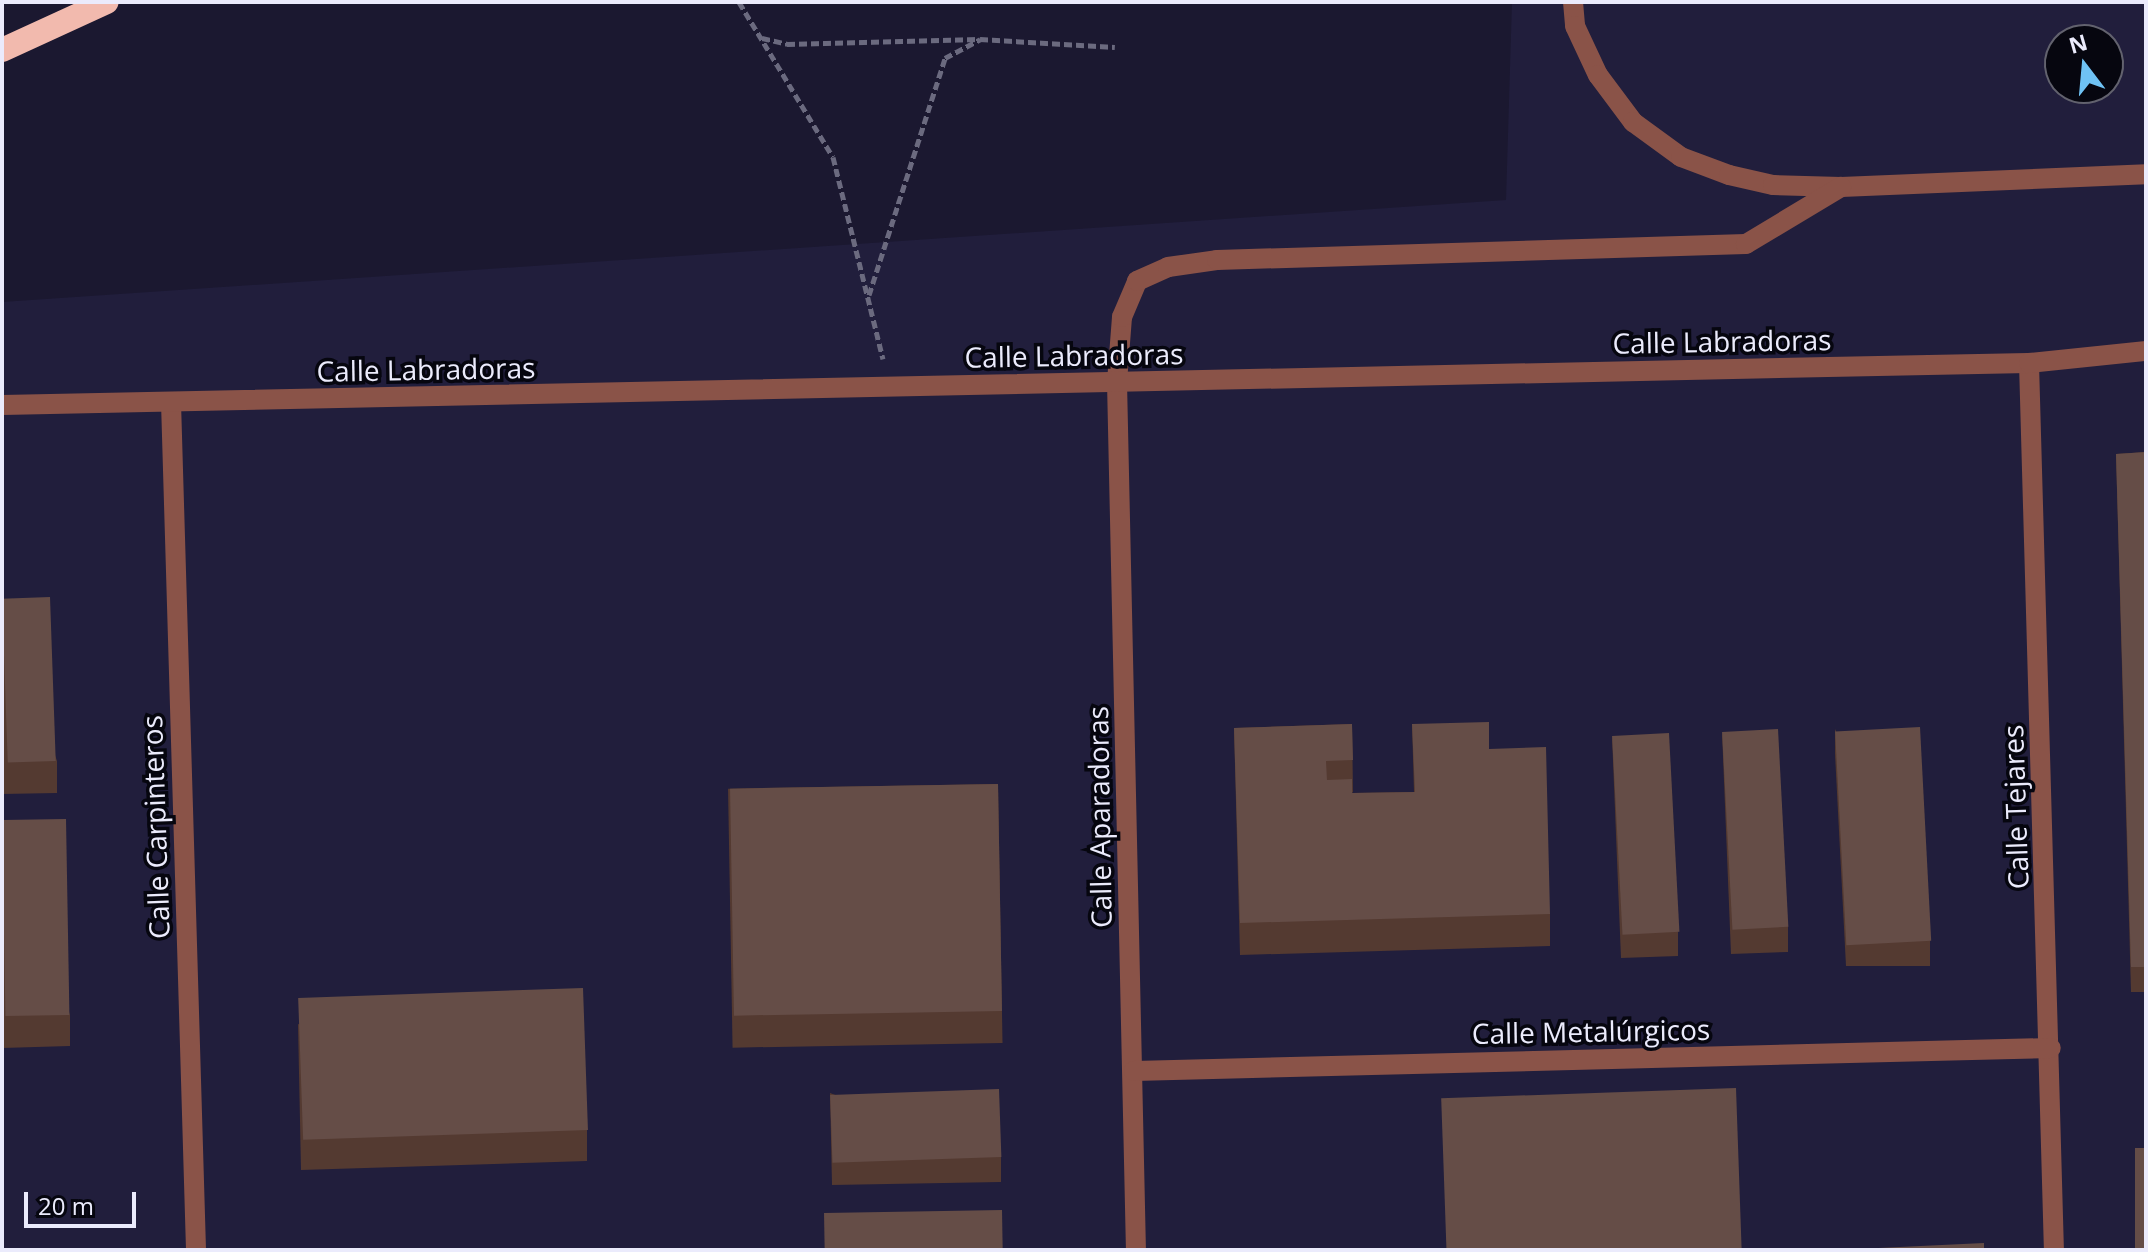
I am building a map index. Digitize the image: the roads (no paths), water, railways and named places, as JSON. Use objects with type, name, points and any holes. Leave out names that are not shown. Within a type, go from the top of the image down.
[{"type":"highway","points":[[2,50],[107,2]]},
{"type":"street","points":[[1573,2],[1575,26],[1598,75],[1633,122],[1681,157],[1773,185],[1841,187],[2146,174]]},
{"type":"street","name":"Calle Aparadoras","points":[[1136,1250],[1117,382],[1122,317],[1137,281],[1168,267],[1217,260],[1746,244],[1841,187]]},
{"type":"street","name":"Calle Labradoras","points":[[2,405],[2029,363],[2146,351]]},
{"type":"street","name":"Calle Tejares","points":[[2029,363],[2051,1048],[2054,1250]]},
{"type":"street","name":"Calle Carpinteros","points":[[171,402],[196,1250]]},
{"type":"street","name":"Calle Metalúrgicos","points":[[1134,1071],[2051,1048]]}]
